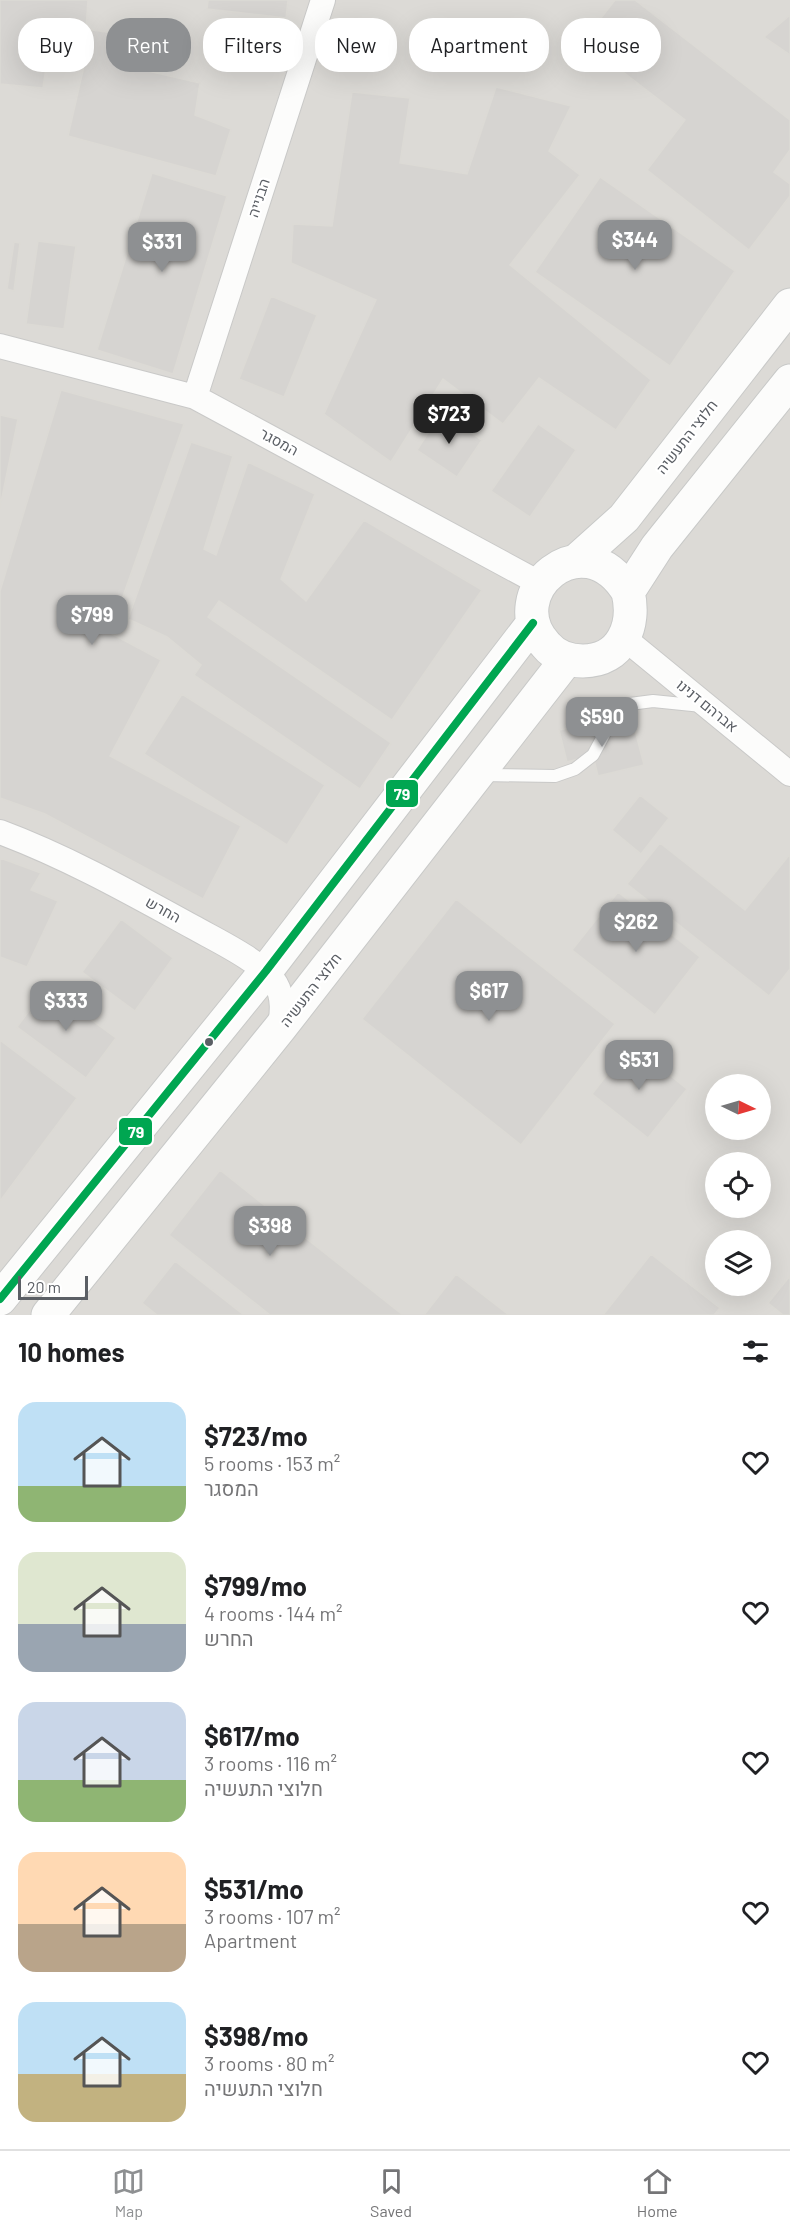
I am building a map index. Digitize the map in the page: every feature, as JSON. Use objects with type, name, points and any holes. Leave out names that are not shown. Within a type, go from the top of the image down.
[{"type":"street","name":"הבנייה","points":[[195,397],[323,0]]},
{"type":"street","name":"חלוצי התעשיה","points":[[541,584],[546,576],[560,566],[576,561],[624,518],[790,305]]},
{"type":"street","name":"המסגר","points":[[0,346],[195,397],[541,584]]},
{"type":"street","points":[[628,592],[657,547],[790,381]]},
{"type":"street","points":[[541,584],[532,606],[533,623],[540,639],[551,651],[567,659],[584,661],[599,658],[613,650],[624,638],[630,624],[632,608],[628,592],[620,578],[607,568],[592,562],[576,561]]},
{"type":"street","points":[[0,1299],[266,971],[533,623]]},
{"type":"street","name":"אברהם דנינו","points":[[624,638],[790,774]]},
{"type":"street","name":"חלוצי התעשיה","points":[[48,1315],[280,1028],[567,659]]},
{"type":"street","name":"החרש","points":[[0,832],[119,886],[231,948],[266,971],[276,984],[281,997],[283,1010],[280,1028]]},
{"type":"lane","points":[[479,775],[555,776],[575,769],[593,755],[613,718],[630,704],[653,701],[708,707]]},
{"type":"shaded area","points":[[0,0],[790,0],[790,1315],[0,1315]]},
{"type":"building","points":[[0,0],[88,0],[87,18],[18,18],[18,72],[45,72],[43,88],[0,84]]},
{"type":"building","points":[[208,0],[288,0],[286,18],[207,9]]},
{"type":"building","points":[[615,0],[635,0],[658,18],[601,18]]},
{"type":"building","points":[[790,15],[790,55],[764,37]]},
{"type":"building","points":[[661,20],[790,120],[790,150],[774,172],[790,184],[790,196],[749,250],[647,170],[685,120],[623,72],[661,72]]},
{"type":"building","points":[[94,30],[106,32],[106,72],[152,72],[200,83],[195,115],[231,129],[216,176],[68,136],[83,72],[94,72]]},
{"type":"building","points":[[496,87],[571,106],[549,151],[580,175],[510,265],[651,380],[616,430],[539,378],[503,424],[443,379],[391,462],[324,414],[376,300],[291,263],[293,224],[332,226],[352,92],[410,98],[400,163],[467,174]]},
{"type":"building","points":[[152,173],[227,196],[173,374],[97,350]]},
{"type":"building","points":[[600,177],[735,271],[670,366],[535,272]]},
{"type":"building","points":[[38,241],[76,246],[64,329],[26,324]]},
{"type":"building","points":[[14,242],[20,243],[14,291],[7,289]]},
{"type":"building","points":[[271,296],[317,315],[284,397],[239,379]]},
{"type":"building","points":[[61,390],[184,424],[110,633],[161,660],[110,756],[241,826],[203,899],[45,814],[0,798],[0,591]]},
{"type":"building","points":[[441,413],[482,440],[457,477],[417,450]]},
{"type":"building","points":[[0,415],[18,419],[0,507]]},
{"type":"building","points":[[538,424],[576,450],[530,517],[491,491]]},
{"type":"building","points":[[191,442],[233,456],[204,549],[216,555],[248,462],[315,494],[281,579],[306,601],[364,520],[482,590],[392,720],[219,601],[208,617],[391,743],[360,789],[194,675],[201,665],[167,637],[128,619]]},
{"type":"building","points":[[182,694],[325,785],[287,845],[144,754]]},
{"type":"building","points":[[600,721],[604,737],[635,730],[644,765],[598,776],[593,755],[567,762],[559,730]]},
{"type":"building","points":[[640,795],[669,818],[641,854],[612,830]]},
{"type":"building","points":[[660,843],[745,910],[790,854],[790,969],[769,996],[627,884]]},
{"type":"building","points":[[0,858],[41,873],[31,890],[58,901],[27,967],[0,957]]},
{"type":"building","points":[[618,892],[700,957],[655,1015],[572,950]]},
{"type":"building","points":[[456,899],[615,1024],[521,1145],[362,1019]]},
{"type":"building","points":[[121,919],[173,958],[135,1011],[82,972]]},
{"type":"building","points":[[47,987],[116,1038],[86,1078],[17,1027]]},
{"type":"building","points":[[0,1040],[77,1098],[0,1201]]},
{"type":"building","points":[[631,1044],[687,1089],[648,1138],[592,1094]]},
{"type":"building","points":[[220,1170],[403,1315],[270,1315],[169,1235]]},
{"type":"building","points":[[651,1254],[720,1308],[714,1315],[603,1315]]},
{"type":"building","points":[[175,1261],[244,1315],[157,1315],[142,1303]]},
{"type":"building","points":[[456,1274],[509,1315],[424,1315]]},
{"type":"building","points":[[790,1276],[790,1315],[783,1315],[768,1303]]},
{"type":"transit line","name":"79","points":[[0,1299],[266,971],[533,623]]}]
